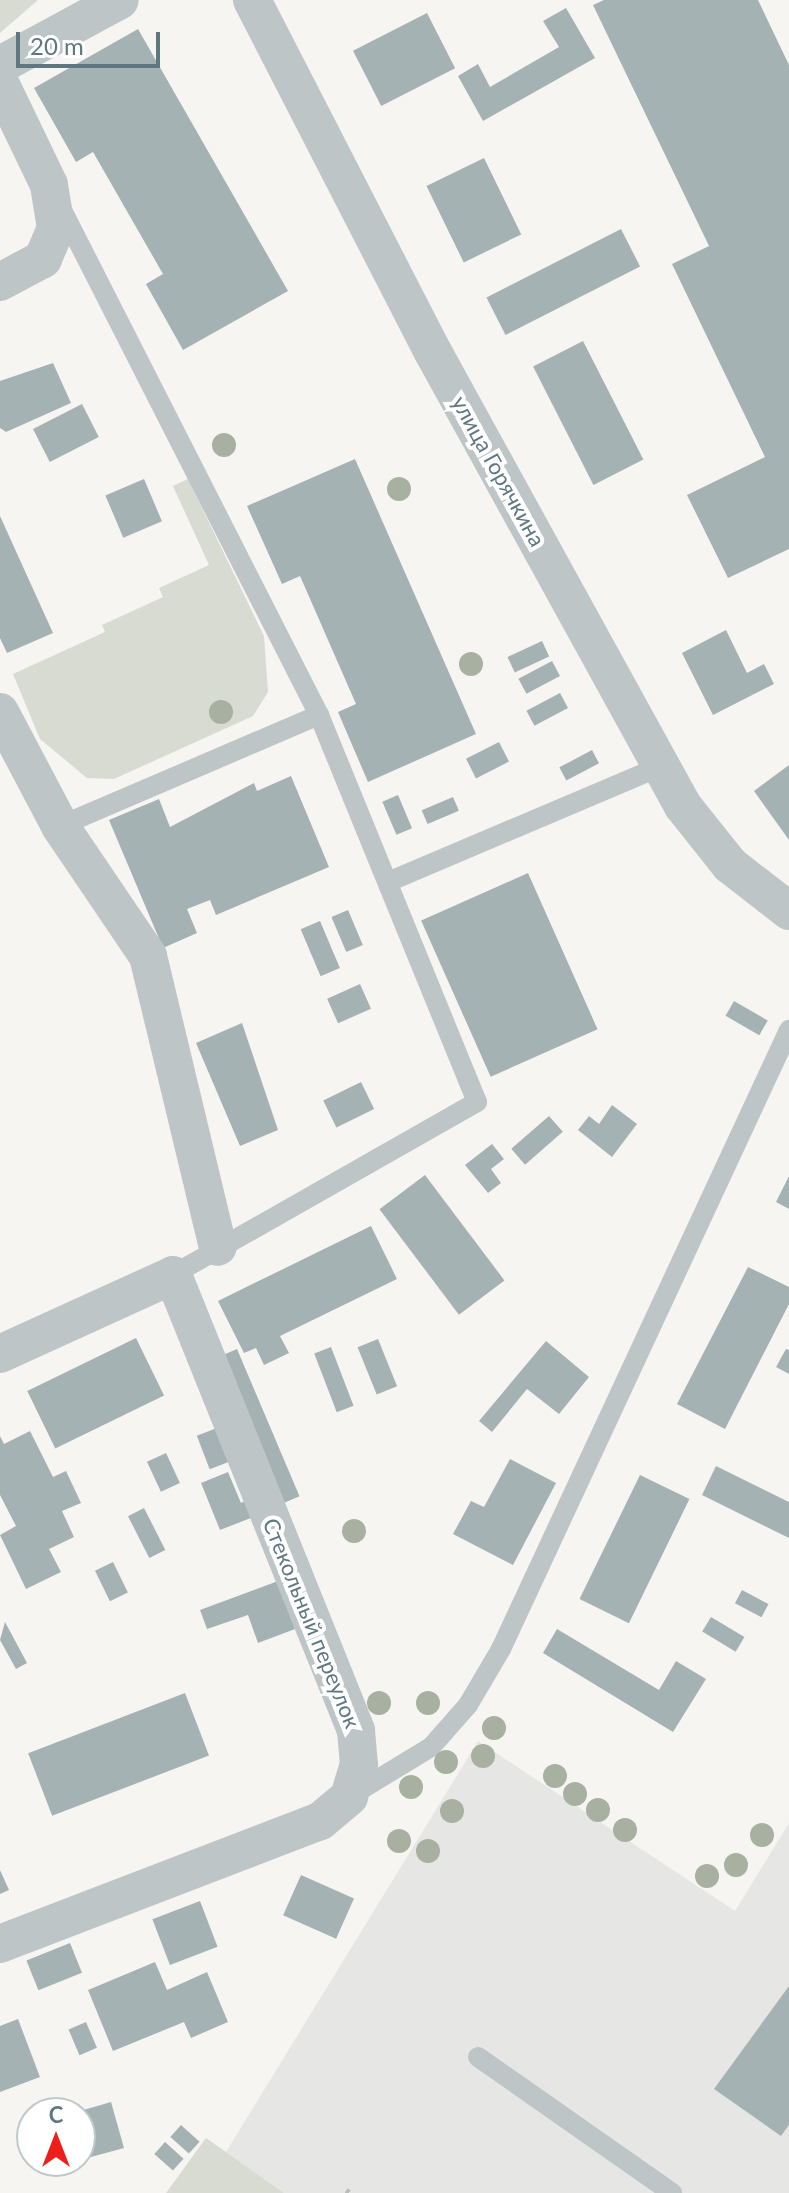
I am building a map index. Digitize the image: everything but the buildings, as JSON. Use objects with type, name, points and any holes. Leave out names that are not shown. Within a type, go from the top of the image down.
[{"type":"street","points":[[0,65],[120,0]]},
{"type":"street","name":"улица Горячкина","points":[[252,0],[433,352],[661,766],[730,865],[789,911]]},
{"type":"street","points":[[0,83],[49,185],[56,228],[43,259],[0,282]]},
{"type":"street","points":[[0,712],[60,826],[148,956],[218,1247]]},
{"type":"street","points":[[0,1354],[173,1275]]},
{"type":"street","name":"Стекольный переулок","points":[[173,1275],[356,1731],[359,1764],[349,1797]]},
{"type":"street","points":[[0,1944],[320,1821],[349,1797]]},
{"type":"lane","points":[[49,185],[319,715],[477,1102],[173,1275]]},
{"type":"lane","points":[[60,826],[319,715]]},
{"type":"lane","points":[[388,882],[661,766]]},
{"type":"lane","points":[[349,1797],[431,1747],[488,1672],[789,1030]]},
{"type":"lane","points":[[478,2057],[672,2193]]},
{"type":"shaded area","points":[[0,0],[38,0],[0,33]]},
{"type":"shaded area","points":[[188,479],[264,636],[268,692],[253,716],[114,779],[87,778],[40,739],[13,674],[105,632],[102,625],[163,597],[159,588],[209,565],[173,486]]},
{"type":"shaded area","points":[[478,1741],[735,1911],[789,1823],[789,2193],[284,2193],[226,2152]]},
{"type":"shaded area","points":[[206,2138],[226,2152],[284,2193],[166,2193]]}]
